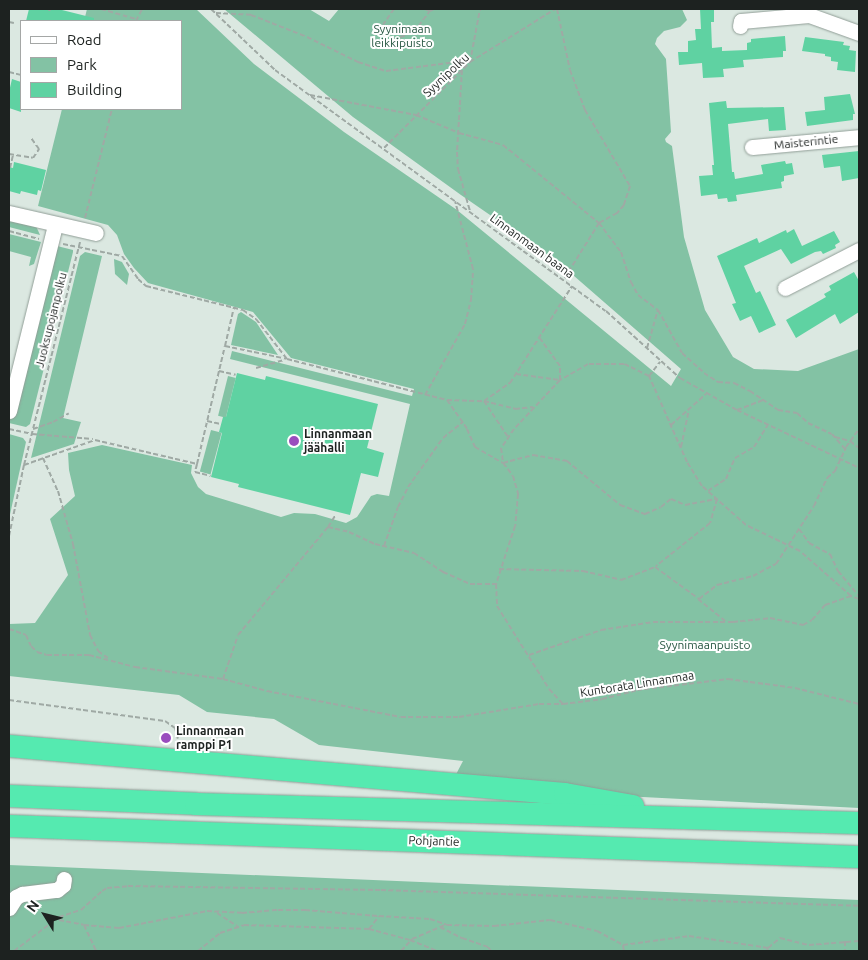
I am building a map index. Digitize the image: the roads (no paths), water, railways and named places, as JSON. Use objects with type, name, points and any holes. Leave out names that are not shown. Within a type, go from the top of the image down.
[{"type":"highway","points":[[9,746],[53,750],[120,744],[223,750],[314,772],[565,794],[718,820]]},
{"type":"highway","points":[[9,796],[196,804],[859,823]]},
{"type":"highway","name":"Pohjantie","points":[[9,826],[859,857]]},
{"type":"highway","points":[[9,836],[76,828]]},
{"type":"street","points":[[740,26],[741,21],[809,15],[859,33]]},
{"type":"street","name":"Maisterintie","points":[[752,147],[859,137]]},
{"type":"street","points":[[9,213],[89,232]]},
{"type":"street","points":[[9,411],[55,225]]},
{"type":"street","points":[[785,288],[859,250]]},
{"type":"street","points":[[9,908],[16,897],[22,894],[57,890],[63,885],[64,879]]},
{"type":"place","name":"Linnanmaan jäähalli","points":[[294,441]]},
{"type":"place","name":"Linnanmaan ramppi P1","points":[[166,738]]},
{"type":"park label","name":"Syynimaan leikkipuisto","points":[[402,36]]},
{"type":"park label","name":"Syynimaanpuisto","points":[[705,645]]}]
